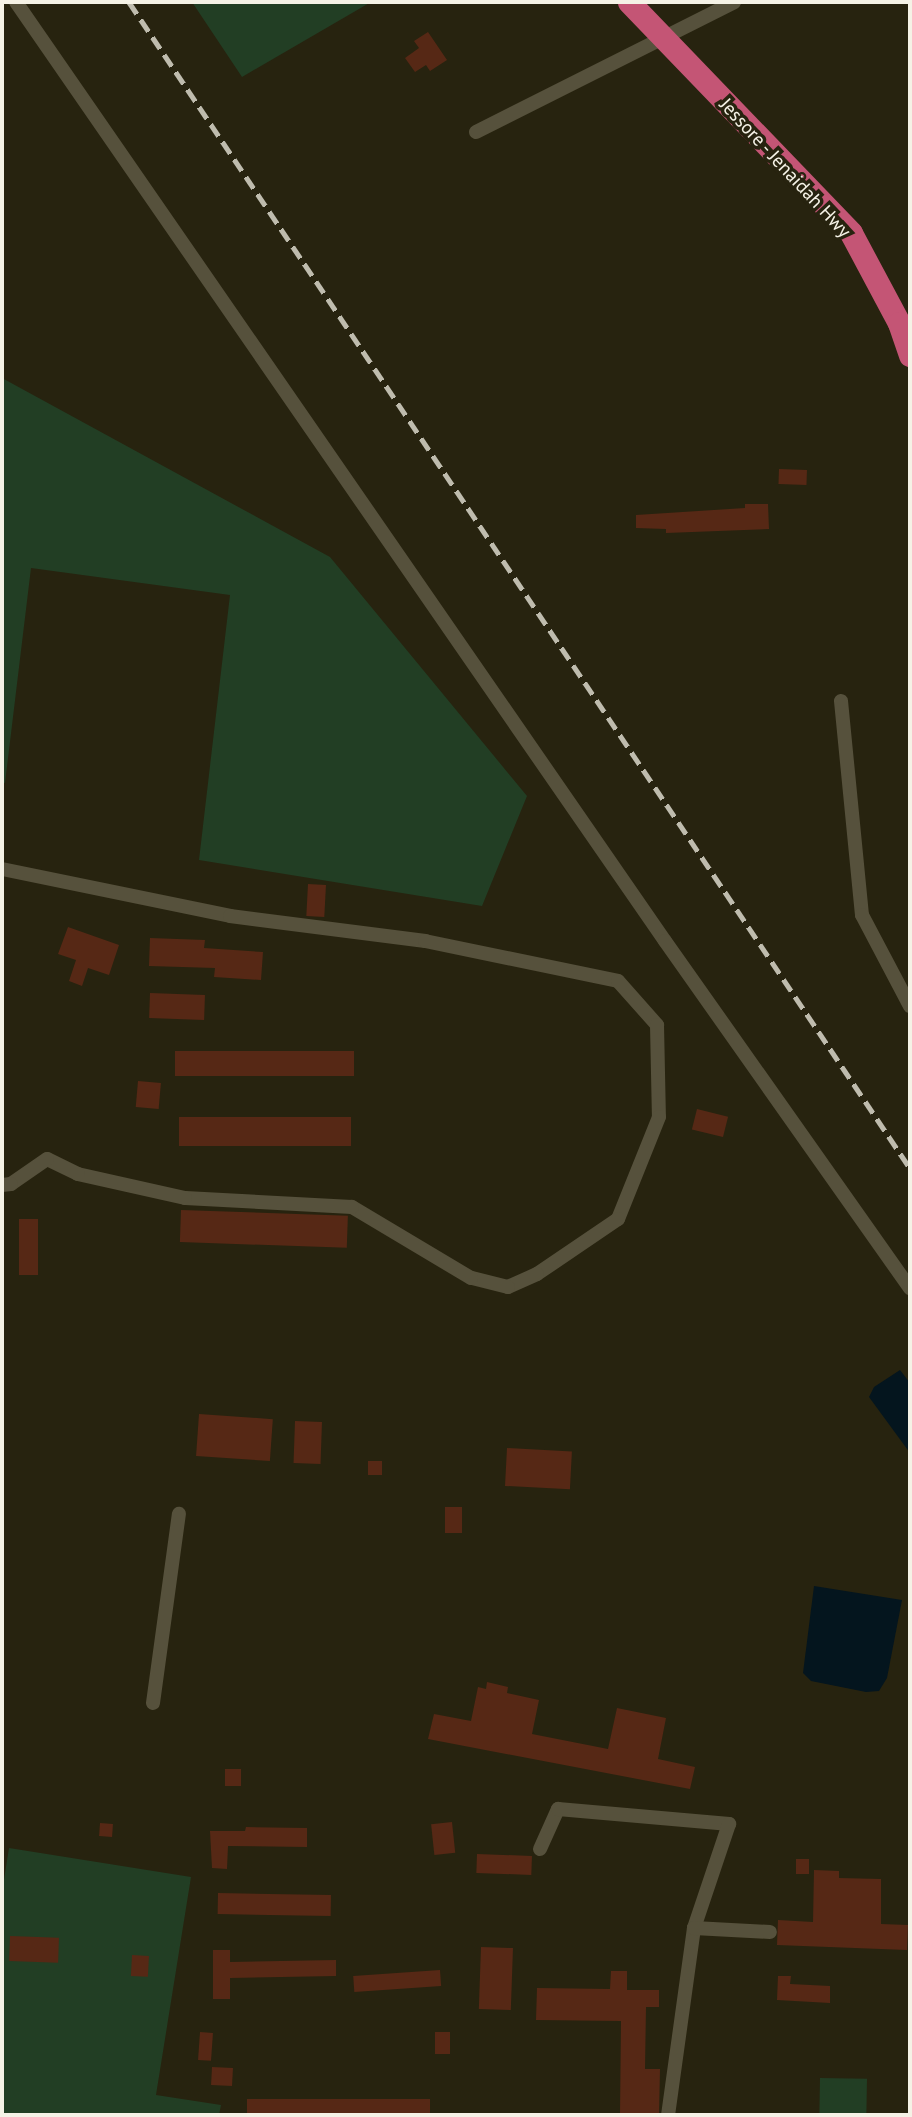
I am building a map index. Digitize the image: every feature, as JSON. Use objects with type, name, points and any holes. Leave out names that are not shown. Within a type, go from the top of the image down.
[{"type":"highway","name":"Jessore - Jenaidah Hwy","points":[[629,2],[850,233],[899,323],[910,355]]},
{"type":"street","points":[[16,2],[665,941],[910,1288]]},
{"type":"street","points":[[476,131],[734,2]]},
{"type":"street","points":[[841,702],[862,915],[910,1006]]},
{"type":"street","points":[[2,869],[230,916],[425,941],[618,981],[657,1025],[659,1117],[618,1219],[537,1274],[508,1287],[471,1278],[352,1208],[185,1198],[78,1174],[47,1159],[11,1184],[2,1185]]},
{"type":"street","points":[[153,1703],[179,1514]]},
{"type":"street","points":[[540,1849],[558,1809],[729,1824],[694,1928],[668,2115]]},
{"type":"street","points":[[694,1928],[771,1932]]},
{"type":"green space","points":[[192,2],[371,2],[242,77]]},
{"type":"green space","points":[[2,378],[330,557],[527,796],[482,906],[199,860],[230,595],[31,568],[5,783],[2,782]]},
{"type":"green space","points":[[9,1848],[191,1877],[156,2095],[221,2105],[219,2115],[2,2115],[2,1892]]},
{"type":"green space","points":[[820,2078],[867,2079],[866,2115],[819,2115]]},
{"type":"water","points":[[900,1370],[910,1383],[910,1453],[869,1397],[874,1387]]},
{"type":"water","points":[[814,1586],[902,1600],[887,1678],[879,1691],[866,1692],[811,1681],[803,1673]]},
{"type":"building","points":[[428,32],[447,60],[430,71],[426,65],[415,72],[405,58],[419,48],[414,41]]},
{"type":"building","points":[[779,469],[807,470],[806,485],[778,484]]},
{"type":"building","points":[[745,504],[768,504],[769,529],[666,533],[666,529],[636,528],[636,515],[745,508]]},
{"type":"building","points":[[308,884],[326,885],[324,917],[306,916]]},
{"type":"building","points":[[68,927],[119,945],[109,975],[88,968],[82,986],[69,981],[76,960],[58,954]]},
{"type":"building","points":[[150,938],[205,940],[204,948],[263,952],[261,980],[214,977],[215,968],[149,966]]},
{"type":"building","points":[[150,993],[205,995],[204,1020],[149,1018]]},
{"type":"building","points":[[175,1051],[354,1051],[354,1076],[175,1076]]},
{"type":"building","points":[[138,1081],[161,1083],[159,1109],[136,1107]]},
{"type":"building","points":[[697,1109],[728,1117],[723,1137],[692,1129]]},
{"type":"building","points":[[179,1117],[351,1117],[351,1146],[179,1146]]},
{"type":"building","points":[[181,1210],[348,1216],[347,1248],[180,1242]]},
{"type":"building","points":[[19,1219],[38,1219],[38,1275],[19,1275]]},
{"type":"building","points":[[199,1414],[273,1419],[270,1461],[196,1456]]},
{"type":"building","points":[[295,1421],[322,1422],[321,1464],[294,1463]]},
{"type":"building","points":[[507,1448],[572,1451],[570,1489],[505,1486]]},
{"type":"building","points":[[368,1461],[382,1461],[382,1475],[368,1475]]},
{"type":"building","points":[[445,1507],[462,1507],[462,1533],[445,1533]]},
{"type":"building","points":[[487,1682],[508,1687],[507,1693],[539,1700],[532,1734],[608,1749],[617,1708],[666,1718],[658,1759],[695,1767],[690,1789],[428,1739],[434,1714],[471,1721],[478,1687],[486,1689]]},
{"type":"building","points":[[225,1769],[241,1769],[241,1786],[225,1786]]},
{"type":"building","points":[[452,1822],[455,1853],[434,1855],[431,1824]]},
{"type":"building","points":[[100,1823],[113,1824],[112,1837],[99,1836]]},
{"type":"building","points":[[246,1827],[307,1828],[307,1847],[228,1846],[227,1869],[212,1868],[210,1831],[245,1831]]},
{"type":"building","points":[[477,1854],[532,1856],[531,1875],[476,1873]]},
{"type":"building","points":[[796,1859],[809,1859],[809,1874],[796,1874]]},
{"type":"building","points":[[814,1870],[839,1871],[839,1878],[881,1879],[881,1924],[908,1925],[907,1950],[777,1945],[778,1920],[813,1922]]},
{"type":"building","points":[[218,1893],[331,1895],[331,1916],[218,1914]]},
{"type":"building","points":[[10,1936],[59,1938],[58,1963],[9,1961]]},
{"type":"building","points":[[481,1947],[513,1948],[511,2010],[479,2009]]},
{"type":"building","points":[[213,1950],[230,1950],[230,1962],[336,1960],[336,1976],[230,1978],[230,1999],[213,1999]]},
{"type":"building","points":[[132,1955],[149,1956],[148,1977],[131,1976]]},
{"type":"building","points":[[440,1970],[441,1986],[354,1992],[353,1976]]},
{"type":"building","points":[[611,1971],[627,1971],[627,1990],[659,1990],[659,2007],[646,2007],[645,2069],[660,2069],[659,2115],[620,2115],[621,2021],[536,2020],[537,1988],[610,1989]]},
{"type":"building","points":[[778,1976],[791,1976],[790,1984],[830,1986],[830,2003],[777,2000]]},
{"type":"building","points":[[200,2032],[213,2033],[211,2061],[198,2060]]},
{"type":"building","points":[[435,2032],[450,2032],[450,2054],[435,2054]]},
{"type":"building","points":[[212,2067],[233,2068],[232,2086],[211,2085]]},
{"type":"building","points":[[247,2099],[430,2099],[430,2115],[247,2115]]},
{"type":"railway","points":[[129,2],[910,1168]]}]
